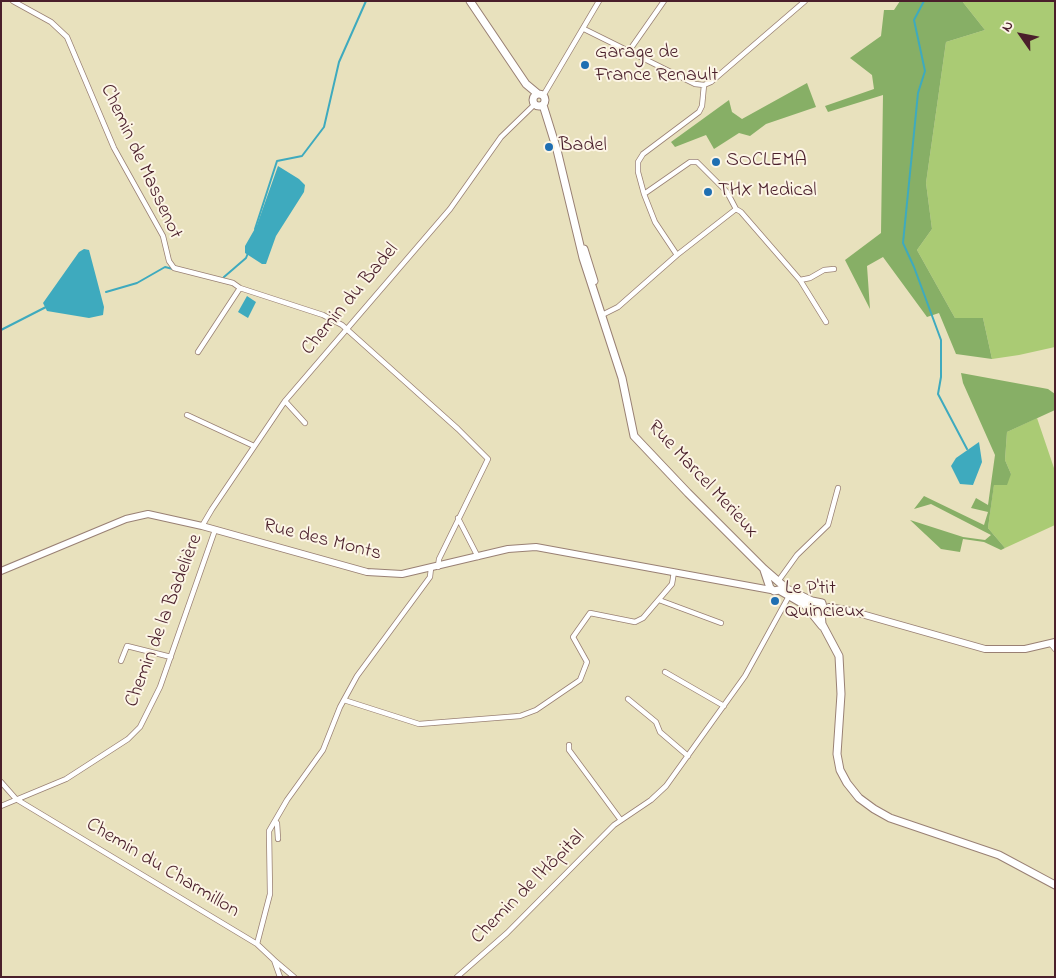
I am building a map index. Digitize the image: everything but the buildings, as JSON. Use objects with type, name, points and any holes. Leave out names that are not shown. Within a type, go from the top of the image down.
[{"type":"main road","points":[[470,1],[526,84],[540,95]]},
{"type":"main road","name":"Rue Marcel Merieux","points":[[540,95],[545,99],[539,104],[557,150],[583,258],[595,290],[622,378],[634,436],[688,494],[764,569],[775,584],[811,611],[817,622],[825,628]]},
{"type":"main road","name":"Rue Marcel Merieux","points":[[775,584],[812,601],[822,608]]},
{"type":"main road","points":[[812,601],[811,611],[822,608],[825,628],[839,656],[841,694],[837,754],[847,783],[859,798],[890,818],[999,855],[1055,885]]},
{"type":"street","name":"Chemin de Massenot","points":[[13,1],[51,22],[67,37],[114,148],[163,236],[169,261],[174,268],[233,283],[240,288],[323,315],[347,328],[458,429],[488,459],[458,518]]},
{"type":"street","points":[[540,95],[584,29],[600,1]]},
{"type":"street","points":[[629,51],[664,1]]},
{"type":"street","points":[[584,29],[695,84],[704,85],[711,82],[805,1]]},
{"type":"street","points":[[677,255],[655,222],[644,194],[638,172],[638,162],[643,154],[698,112],[702,106],[704,85]]},
{"type":"street","name":"Chemin du Badel","points":[[202,526],[285,401],[450,209],[501,137],[539,104]]},
{"type":"street","points":[[644,194],[690,162],[697,162],[727,192],[736,210],[741,212],[800,280],[826,322]]},
{"type":"street","points":[[602,315],[618,307],[677,255],[736,210]]},
{"type":"street","points":[[800,280],[810,278],[824,270],[834,269]]},
{"type":"street","points":[[198,352],[240,288]]},
{"type":"street","points":[[285,401],[305,423]]},
{"type":"street","points":[[187,415],[254,446]]},
{"type":"street","points":[[775,584],[792,561],[828,525],[838,488]]},
{"type":"street","name":"Rue des Monts","points":[[1,571],[126,519],[148,514],[202,526],[367,572],[402,574],[508,549],[536,547],[758,588],[775,584]]},
{"type":"street","points":[[458,518],[478,557]]},
{"type":"street","points":[[257,944],[270,894],[268,838],[274,821],[323,750],[344,700],[377,648],[430,577],[458,518]]},
{"type":"street","name":"Chemin de la Badelière","points":[[1,806],[54,786],[128,739],[148,715],[171,657],[215,530]]},
{"type":"street","points":[[344,700],[419,724],[520,716],[536,710],[580,680],[588,662],[573,636],[590,613],[635,622],[643,618],[672,584],[674,572]]},
{"type":"street","name":"Chemin de l'Hôpital","points":[[457,977],[507,933],[620,820],[651,800],[666,786],[744,676],[789,596]]},
{"type":"street","points":[[659,600],[721,623]]},
{"type":"street","points":[[822,608],[830,603],[838,608],[985,649],[1025,649],[1053,645]]},
{"type":"street","points":[[121,661],[127,646],[171,657]]},
{"type":"street","points":[[665,672],[724,706]]},
{"type":"street","points":[[628,699],[656,722],[660,732],[688,756]]},
{"type":"street","points":[[569,745],[569,750],[620,820]]},
{"type":"street","name":"Chemin du Charmillon","points":[[1,782],[16,799],[257,944],[274,960],[280,977]]},
{"type":"street","points":[[274,821],[277,823],[278,839]]},
{"type":"street","points":[[274,960],[294,977]]},
{"type":"green space","points":[[900,1],[962,1],[985,30],[946,42],[926,183],[932,229],[917,250],[955,318],[983,318],[992,359],[956,354],[939,313],[927,317],[883,257],[867,266],[870,309],[845,260],[881,233],[883,95],[828,112],[825,106],[874,89],[872,75],[850,58],[881,36],[884,10],[894,10]]},
{"type":"green space","points":[[962,1],[1055,1],[1055,347],[992,359],[983,318],[955,318],[917,250],[932,229],[926,183],[946,42],[985,30]]},
{"type":"green space","points":[[807,83],[816,107],[766,124],[750,136],[739,133],[714,149],[706,135],[675,147],[671,142],[729,100],[732,112],[742,119]]},
{"type":"green space","points":[[961,373],[1048,389],[1055,394],[1055,410],[1007,432],[1005,460],[1011,474],[1007,485],[994,485],[988,528],[1005,548],[1001,550],[984,542],[963,539],[960,552],[941,549],[910,520],[963,537],[985,540],[991,535],[931,504],[914,509],[924,496],[984,525],[988,512],[971,508],[976,498],[988,505],[995,455],[963,383]]},
{"type":"green space","points":[[1037,418],[1055,471],[1055,525],[1005,548],[988,528],[994,484],[1011,474],[1005,460],[1007,432]]},
{"type":"water","points":[[278,166],[305,185],[304,192],[276,236],[266,264],[262,264],[245,253],[245,246],[257,225]]},
{"type":"water","points":[[84,249],[89,250],[104,307],[103,315],[89,318],[47,311],[43,303],[79,252]]},
{"type":"water","points":[[247,296],[256,302],[248,318],[238,312]]},
{"type":"water","points":[[979,442],[982,462],[973,485],[960,484],[951,466],[956,458]]},
{"type":"waterway","points":[[255,229],[277,161],[302,156],[324,127],[339,62],[366,1]]},
{"type":"waterway","points":[[924,1],[914,20],[925,71],[918,93],[903,243],[941,340],[941,377],[938,394],[967,449]]},
{"type":"waterway","points":[[224,277],[246,258],[248,253]]},
{"type":"waterway","points":[[106,292],[137,283],[165,267],[173,269]]},
{"type":"waterway","points":[[1,330],[46,307]]},
{"type":"place","name":"Garage de France Renault","points":[[585,65]]},
{"type":"place","name":"Badel","points":[[549,147]]},
{"type":"place","name":"SOCLEMA","points":[[716,162]]},
{"type":"place","name":"THX Medical","points":[[708,192]]},
{"type":"place","name":"Le P'tit Quincieux","points":[[775,601]]}]
